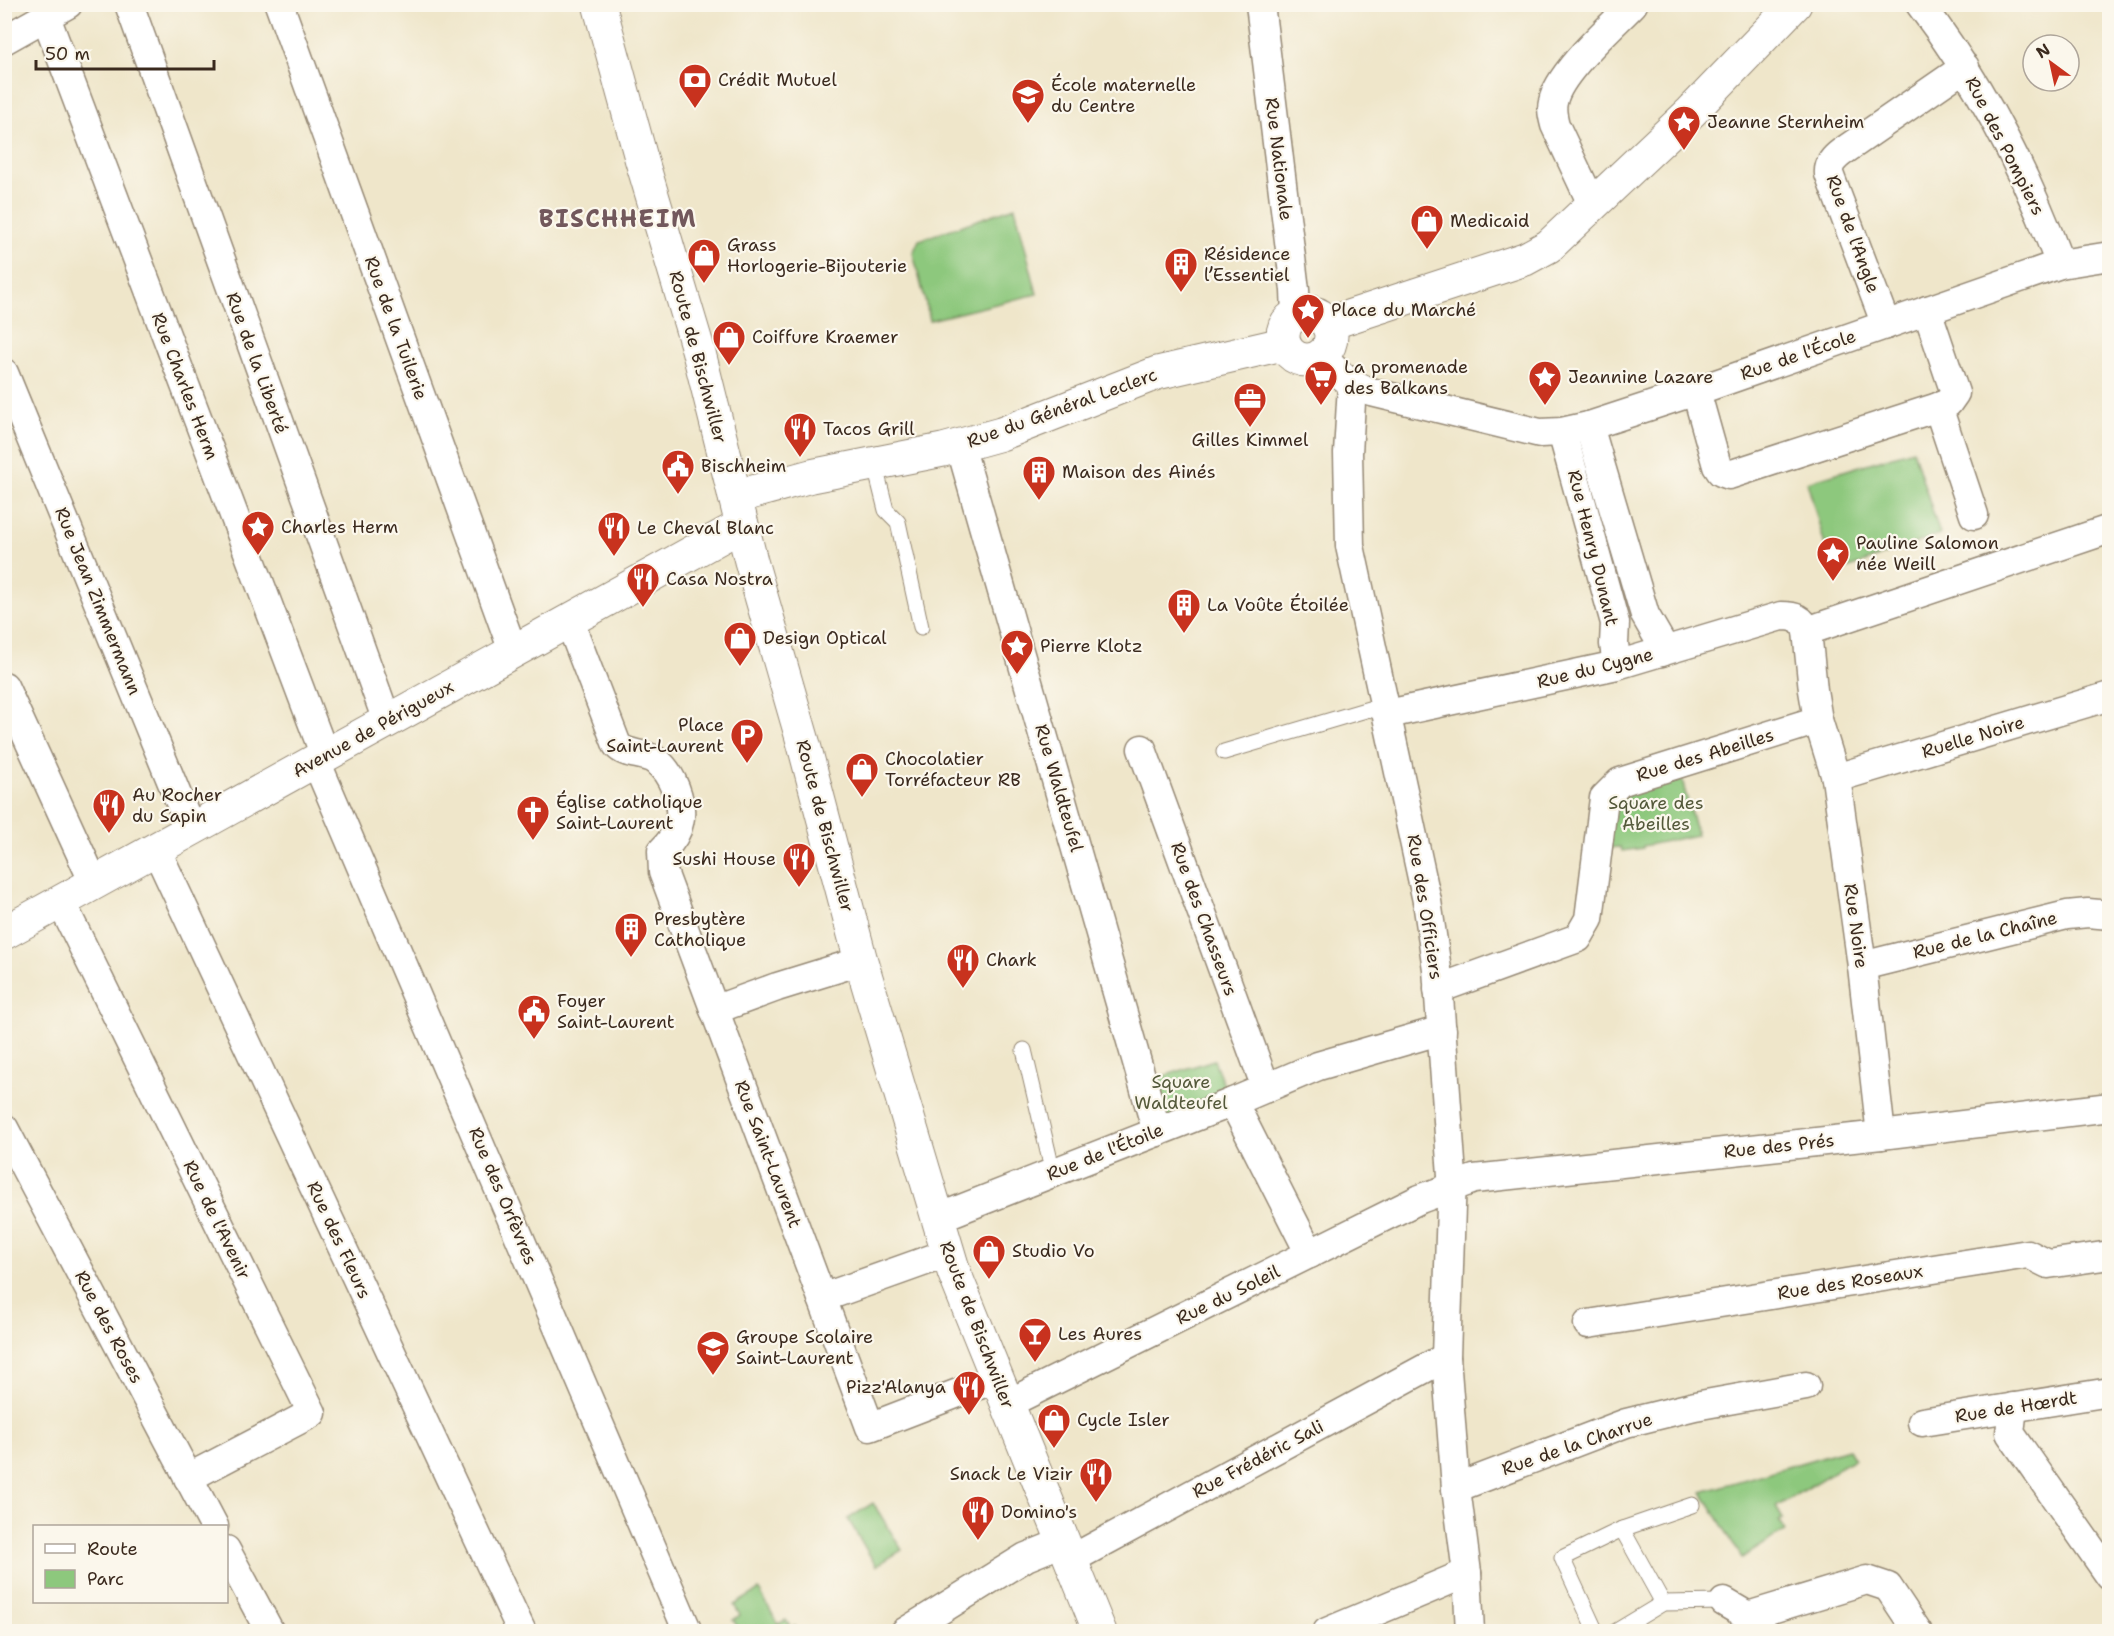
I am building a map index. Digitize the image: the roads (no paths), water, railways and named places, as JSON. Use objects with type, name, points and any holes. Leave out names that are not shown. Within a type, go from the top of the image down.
[{"type":"street","name":"Rue de la Liberté","points":[[129,4],[387,721]]},
{"type":"street","name":"Rue de la Tuilerie","points":[[279,4],[513,651]]},
{"type":"street","name":"Route de Bischwiller","points":[[599,4],[638,148],[698,349],[738,511],[804,745],[861,961],[948,1253],[1100,1632]]},
{"type":"street","name":"Rue Nationale","points":[[1260,4],[1295,290],[1296,315]]},
{"type":"street","points":[[1593,206],[1555,125],[1552,114],[1553,101],[1563,80],[1574,66],[1633,4]]},
{"type":"street","points":[[1327,324],[1538,253],[1562,236],[1691,112],[1795,4]]},
{"type":"street","name":"Rue des Pompiers","points":[[1920,4],[1965,67],[2008,143],[2050,236],[2060,264]]},
{"type":"street","points":[[4,40],[57,11]]},
{"type":"street","name":"Rue Charles Herm","points":[[57,11],[320,758]]},
{"type":"street","name":"Rue de l'Angle","points":[[1886,325],[1828,167],[1842,152],[1965,67]]},
{"type":"street","name":"Rue de l'École","points":[[1321,356],[1352,385],[1392,398],[1540,433],[1562,432],[1589,426],[1696,391],[2060,264],[2109,256]]},
{"type":"street","points":[[1696,391],[1717,466],[1721,472],[1729,475],[1938,407],[1948,403],[1954,393],[1927,310]]},
{"type":"street","points":[[1310,312],[1323,318],[1327,324],[1330,330],[1330,344],[1321,356],[1306,360],[1299,359],[1284,346],[1282,334],[1285,326],[1296,315],[1310,312]]},
{"type":"street","name":"Rue du Général Leclerc","points":[[738,511],[811,476],[960,445],[1001,434],[1158,373],[1274,345],[1284,346]]},
{"type":"street","name":"Rue Jean Zimmermann","points":[[4,373],[191,829]]},
{"type":"street","name":"Rue des Officiers","points":[[1352,385],[1348,453],[1350,546],[1427,901],[1442,1030],[1452,1176],[1446,1358],[1456,1488]]},
{"type":"street","points":[[1938,407],[1974,515]]},
{"type":"street","name":"Rue Henry Dunant","points":[[1589,426],[1645,615],[1660,641],[1662,652]]},
{"type":"street","name":"Rue Henry Dunant","points":[[1562,432],[1615,623],[1614,644],[1617,665]]},
{"type":"street","name":"Rue Waldteufel","points":[[960,445],[1157,1132]]},
{"type":"street","name":"Avenue de Périgueux","points":[[4,933],[569,621],[738,511]]},
{"type":"street","name":"Rue du Cygne","points":[[1388,714],[1617,665],[1781,616],[1793,616],[1803,625],[2109,529]]},
{"type":"street","name":"Rue Saint-Laurent","points":[[569,621],[617,745],[622,751],[643,754],[656,761],[669,776],[674,787],[680,809],[680,821],[672,840],[662,851],[663,872],[870,1427],[1002,1391]]},
{"type":"street","points":[[1803,625],[1818,720]]},
{"type":"street","points":[[4,686],[94,883]]},
{"type":"street","name":"Ruelle Noire","points":[[1836,778],[2109,696]]},
{"type":"street","name":"Rue Noire","points":[[1818,720],[1836,778],[1862,966],[1881,1136]]},
{"type":"street","name":"Rue des Abeilles","points":[[1438,989],[1578,938],[1589,919],[1604,798],[1620,782],[1818,720]]},
{"type":"street","name":"Rue des Chasseurs","points":[[1142,749],[1266,1088]]},
{"type":"street","name":"Rue des Orfèvres","points":[[320,758],[688,1632]]},
{"type":"street","name":"Rue des Fleurs","points":[[156,849],[522,1632]]},
{"type":"street","name":"Rue de l'Avenir","points":[[61,902],[312,1413],[188,1478]]},
{"type":"street","name":"Rue de la Chaîne","points":[[1862,966],[2067,915],[2088,913],[2109,915]]},
{"type":"street","points":[[714,1010],[777,987],[861,961]]},
{"type":"street","name":"Rue de l'Étoile","points":[[938,1218],[1233,1102],[1318,1066],[1442,1030]]},
{"type":"street","points":[[1233,1102],[1310,1254]]},
{"type":"street","name":"Rue des Prés","points":[[1450,1188],[1474,1179],[1881,1136],[2109,1107]]},
{"type":"street","name":"Rue des Roses","points":[[4,1128],[213,1525]]},
{"type":"street","name":"Rue du Soleil","points":[[1002,1391],[1310,1254],[1420,1199],[1450,1188]]},
{"type":"street","points":[[822,1298],[948,1253]]},
{"type":"street","name":"Rue des Roseaux","points":[[1588,1323],[2028,1254],[2048,1264],[2109,1255]]},
{"type":"street","name":"Rue Frédéric Sali","points":[[905,1632],[1026,1557],[1066,1551],[1446,1358]]},
{"type":"street","name":"Rue de la Charrue","points":[[1456,1488],[1626,1423],[1695,1406],[1806,1386]]},
{"type":"street","name":"Rue de Hœrdt","points":[[1922,1422],[2109,1392]]},
{"type":"street","points":[[2013,1407],[2010,1433],[2109,1576]]},
{"type":"street","points":[[1456,1488],[1467,1572],[1470,1632]]},
{"type":"street","points":[[228,1554],[270,1632]]},
{"type":"street","points":[[1327,1632],[1467,1572]]},
{"type":"street","points":[[1724,1602],[1748,1616],[1867,1580],[1888,1587],[1918,1632]]},
{"type":"lane","points":[[874,462],[886,510],[898,522],[921,627]]},
{"type":"lane","points":[[1224,752],[1369,709],[1388,714]]},
{"type":"lane","points":[[1024,1050],[1053,1173]]},
{"type":"lane","points":[[1596,1632],[1562,1558],[1622,1529],[1692,1505]]},
{"type":"lane","points":[[1622,1529],[1663,1604]]},
{"type":"lane","points":[[1615,1632],[1663,1604],[1724,1602]]},
{"type":"place","name":"Crédit Mutuel","points":[[695,109]]},
{"type":"place","name":"École maternelle du Centre","points":[[1028,124]]},
{"type":"place","name":"Jeanne Sternheim","points":[[1684,151]]},
{"type":"place","name":"Medicaid","points":[[1427,250]]},
{"type":"place","name":"Grass Horlogerie-Bijouterie","points":[[704,284]]},
{"type":"place","name":"Résidence l’Essentiel","points":[[1181,293]]},
{"type":"place","name":"Place du Marché","points":[[1308,339]]},
{"type":"place","name":"Coiffure Kraemer","points":[[729,366]]},
{"type":"place","name":"La promenade des Balkans","points":[[1321,406]]},
{"type":"place","name":"Jeannine Lazare","points":[[1545,406]]},
{"type":"place","name":"Gilles Kimmel","points":[[1250,428]]},
{"type":"place","name":"Tacos Grill","points":[[800,458]]},
{"type":"place","name":"Bischheim","points":[[678,495]]},
{"type":"place","name":"Maison des Ainés","points":[[1039,501]]},
{"type":"place","name":"Charles Herm","points":[[258,556]]},
{"type":"place","name":"Le Cheval Blanc","points":[[614,557]]},
{"type":"place","name":"Pauline Salomon née Weill","points":[[1833,582]]},
{"type":"place","name":"Casa Nostra","points":[[643,608]]},
{"type":"place","name":"La Voûte Étoilée","points":[[1184,634]]},
{"type":"place","name":"Design Optical","points":[[740,667]]},
{"type":"place","name":"Pierre Klotz","points":[[1017,675]]},
{"type":"place","name":"Place Saint-Laurent","points":[[747,764]]},
{"type":"place","name":"Chocolatier Torréfacteur RB","points":[[862,798]]},
{"type":"place","name":"Au Rocher du Sapin","points":[[109,834]]},
{"type":"place","name":"Église catholique Saint-Laurent","points":[[533,841]]},
{"type":"place","name":"Sushi House","points":[[799,888]]},
{"type":"place","name":"Presbytère Catholique","points":[[631,958]]},
{"type":"place","name":"Chark","points":[[963,989]]},
{"type":"place","name":"Foyer Saint-Laurent","points":[[534,1040]]},
{"type":"place","name":"Studio Vo","points":[[989,1280]]},
{"type":"place","name":"Les Aures","points":[[1035,1363]]},
{"type":"place","name":"Groupe Scolaire Saint-Laurent","points":[[713,1376]]},
{"type":"place","name":"Pizz'Alanya","points":[[969,1416]]},
{"type":"place","name":"Cycle Isler","points":[[1054,1449]]},
{"type":"place","name":"Snack Le Vizir","points":[[1096,1503]]},
{"type":"place","name":"Domino's","points":[[978,1541]]},
{"type":"district","name":"BISCHHEIM","points":[[618,219]]},
{"type":"park label","name":"Square des Abeilles","points":[[1656,813]]},
{"type":"park label","name":"Square Waldteufel","points":[[1181,1092]]}]
